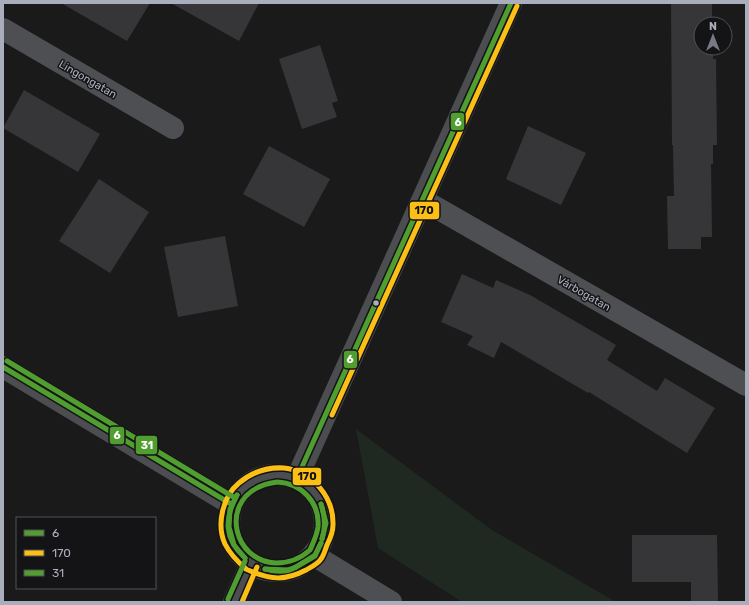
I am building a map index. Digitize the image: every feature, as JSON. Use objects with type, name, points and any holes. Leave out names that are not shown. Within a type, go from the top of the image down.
[{"type":"street","points":[[297,478],[353,351],[512,3]]},
{"type":"street","name":"Lingongatan","points":[[3,29],[173,128]]},
{"type":"street","name":"Vårbogatan","points":[[423,200],[746,385]]},
{"type":"street","points":[[3,367],[231,504]]},
{"type":"street","points":[[282,474],[297,478],[310,487],[320,500],[325,515],[325,530],[315,556],[290,570],[270,571],[251,564],[238,553],[230,538],[228,521],[231,504],[240,491],[252,481],[266,475],[282,474]]},
{"type":"street","points":[[315,556],[391,602]]},
{"type":"street","points":[[234,602],[251,564]]},
{"type":"shaded area","points":[[356,429],[492,530],[616,602],[462,602],[378,548]]},
{"type":"building","points":[[61,3],[150,3],[127,41]]},
{"type":"building","points":[[171,3],[259,3],[239,41]]},
{"type":"building","points":[[671,3],[712,3],[712,16],[693,16],[693,56],[713,56],[713,59],[716,59],[717,145],[713,145],[713,164],[711,164],[712,237],[701,237],[701,249],[668,249],[667,196],[674,196],[672,145]]},
{"type":"building","points":[[320,45],[338,101],[332,103],[337,117],[302,129],[279,59]]},
{"type":"building","points":[[24,90],[100,134],[78,172],[3,128]]},
{"type":"building","points":[[528,126],[586,153],[561,205],[506,179]]},
{"type":"building","points":[[269,146],[330,179],[304,227],[243,194]]},
{"type":"building","points":[[99,179],[149,212],[110,273],[59,241]]},
{"type":"building","points":[[225,236],[238,306],[178,317],[164,247]]},
{"type":"building","points":[[462,274],[493,288],[496,280],[530,295],[616,345],[607,360],[657,391],[665,378],[715,408],[687,453],[589,392],[588,393],[501,342],[494,358],[467,345],[473,336],[441,322]]},
{"type":"building","points":[[632,535],[717,535],[718,601],[691,601],[691,582],[632,582]]},
{"type":"transit line","name":"6","points":[[297,478],[511,3]]},
{"type":"transit line","name":"170","points":[[332,415],[517,6]]},
{"type":"transit line","name":"31","points":[[7,361],[235,498]]},
{"type":"transit line","name":"6","points":[[3,367],[231,504]]},
{"type":"transit line","name":"170","points":[[246,569],[229,551],[222,536],[221,519],[225,503],[229,495],[239,483],[260,471],[272,468],[284,468],[304,474],[312,480],[325,495],[330,505],[332,515],[332,533],[320,561],[298,574],[278,578],[264,576],[248,570]]},
{"type":"transit line","name":"31","points":[[277,482],[294,486],[307,496],[316,510],[318,527],[310,550],[294,560],[276,563],[261,560],[250,553],[242,543],[237,531],[236,518],[240,506],[247,495],[261,486],[277,482]]},
{"type":"transit line","name":"6","points":[[237,495],[230,509],[229,527],[234,545],[245,558]]},
{"type":"transit line","name":"6","points":[[237,495],[230,512],[228,528],[233,544],[245,558]]},
{"type":"transit line","name":"6","points":[[321,504],[326,523],[322,539]]},
{"type":"transit line","name":"6","points":[[321,504],[324,522],[322,539]]},
{"type":"transit line","name":"6","points":[[296,567],[315,555],[321,543]]},
{"type":"transit line","name":"6","points":[[296,567],[315,556],[321,543]]},
{"type":"transit line","name":"31","points":[[228,599],[245,561]]},
{"type":"transit line","name":"170","points":[[242,602],[257,567]]},
{"type":"transit line","name":"6","points":[[265,569],[288,570],[296,567]]},
{"type":"transit line","name":"6","points":[[265,569],[281,571],[296,567]]}]
